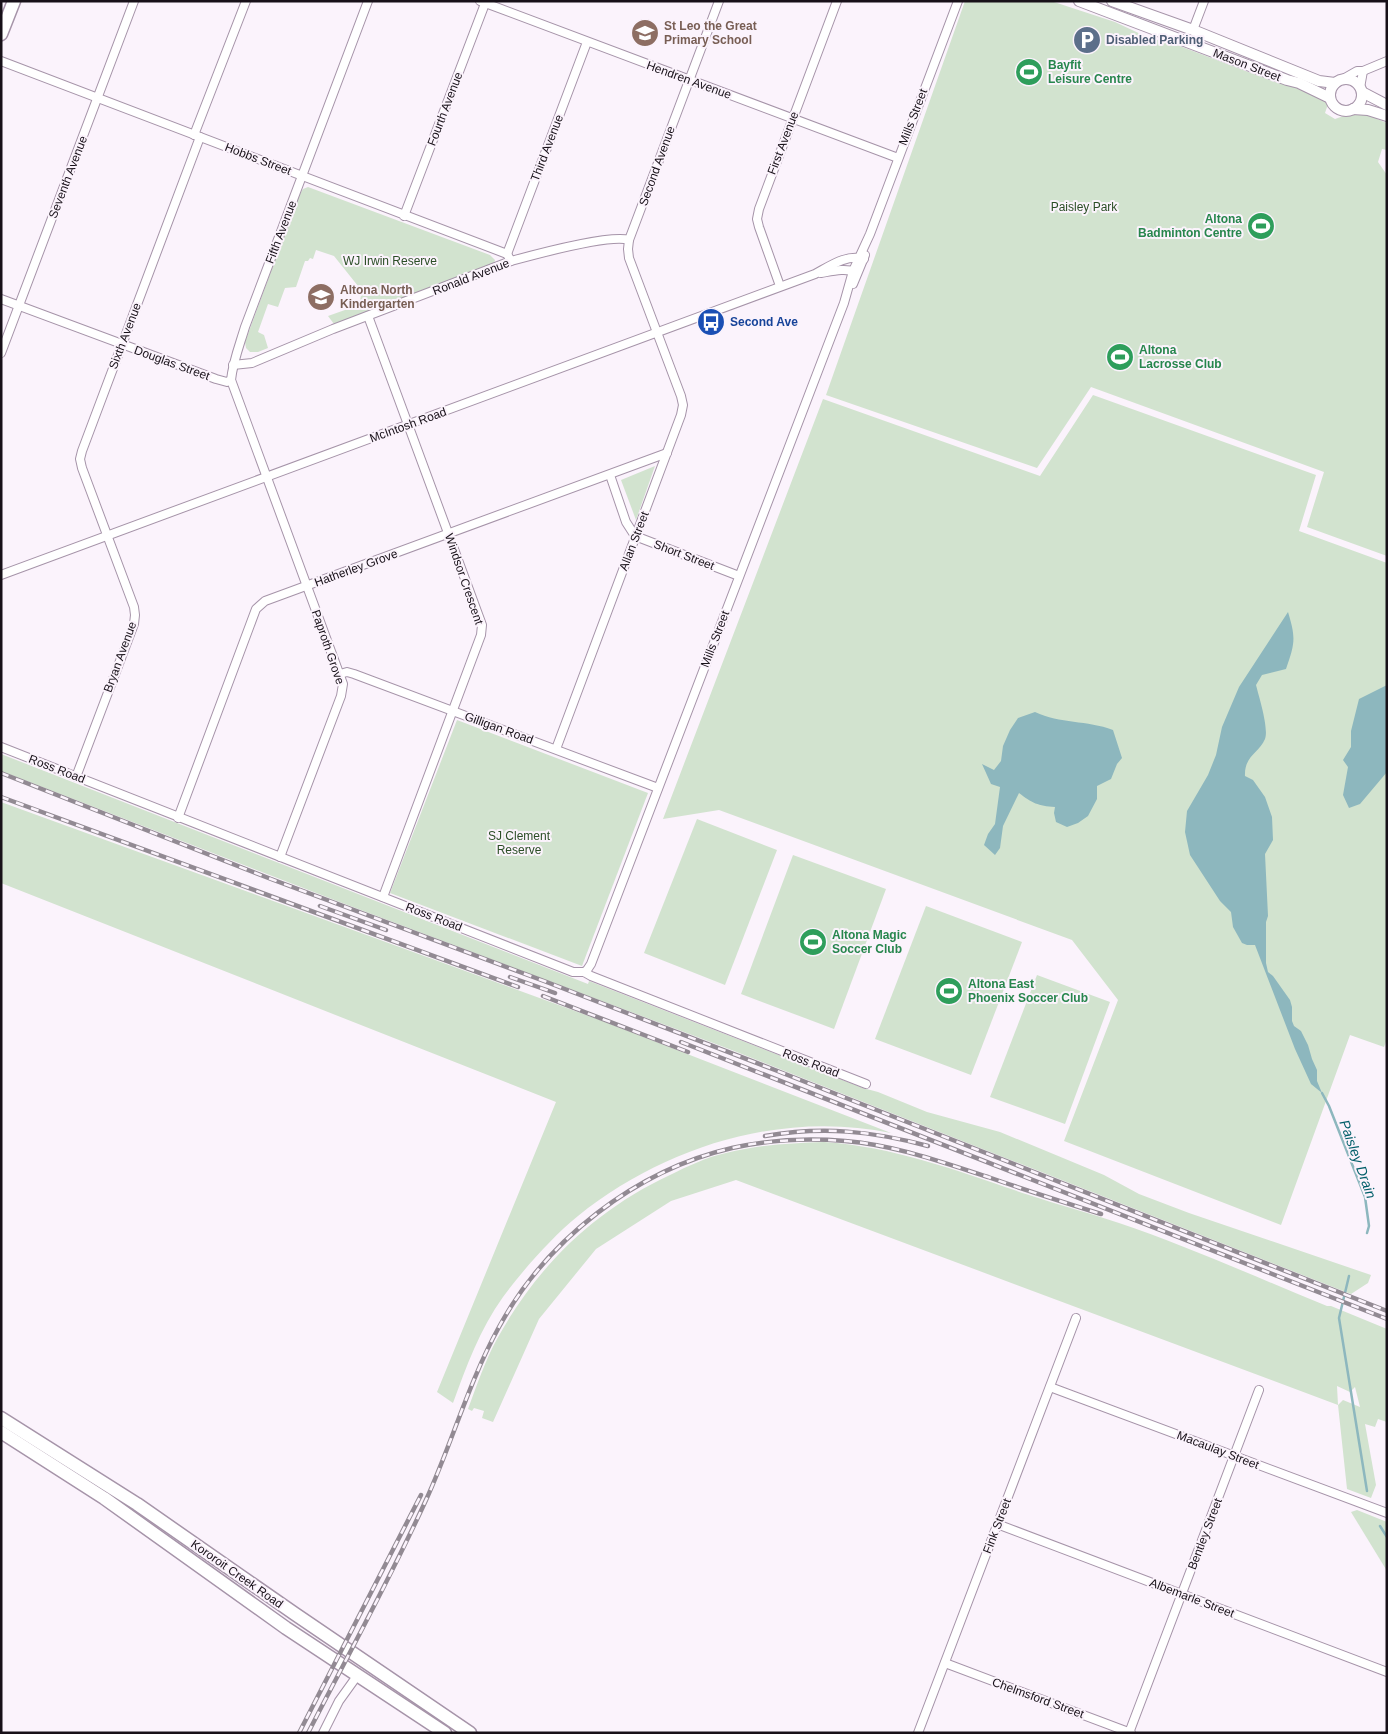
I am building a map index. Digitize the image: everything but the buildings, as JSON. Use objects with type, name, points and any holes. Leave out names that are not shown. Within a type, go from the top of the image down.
[{"type":"main road","points":[[1,34],[14,1]]},
{"type":"main road","name":"Kororoit Creek Road","points":[[1,1418],[137,1504],[468,1732]]},
{"type":"main road","name":"Kororoit Creek Road","points":[[1,1432],[104,1498],[286,1628],[445,1733]]},
{"type":"main road","points":[[270,1616],[279,1603]]},
{"type":"main road","points":[[286,1628],[295,1614]]},
{"type":"street","name":"Seventh Avenue","points":[[1,353],[134,1]]},
{"type":"street","name":"Sixth Avenue","points":[[107,536],[80,459],[246,1]]},
{"type":"street","name":"Fifth Avenue","points":[[231,380],[233,365],[245,327],[368,1]]},
{"type":"street","name":"Second Avenue","points":[[656,333],[629,258],[628,249],[719,1]]},
{"type":"street","name":"First Avenue","points":[[780,286],[757,219],[759,209],[837,1]]},
{"type":"street","name":"Mills Street","points":[[584,972],[592,964],[958,1]]},
{"type":"street","name":"Mason Street","points":[[1079,1],[1299,83],[1330,98]]},
{"type":"street","name":"Mason Street","points":[[1112,1],[1193,30],[1319,81],[1339,81]]},
{"type":"street","points":[[1193,30],[1204,1]]},
{"type":"street","name":"Hendren Avenue","points":[[483,2],[898,158]]},
{"type":"street","name":"Fourth Avenue","points":[[404,216],[483,2]]},
{"type":"street","points":[[1133,22],[1137,11]]},
{"type":"street","name":"Third Avenue","points":[[509,258],[587,42]]},
{"type":"street","name":"Hobbs Street","points":[[1,61],[509,258]]},
{"type":"street","points":[[1387,61],[1363,71],[1355,71],[1339,81],[1331,90],[1330,98],[1333,105],[1339,110],[1368,110],[1387,116]]},
{"type":"street","points":[[1353,109],[1359,104],[1363,71]]},
{"type":"street","points":[[1339,81],[1355,82],[1361,90],[1387,105]]},
{"type":"street","name":"Ronald Avenue","points":[[233,365],[252,363],[509,258],[612,239],[630,240]]},
{"type":"street","name":"McIntosh Road","points":[[1,575],[815,274],[844,259],[861,258]]},
{"type":"street","name":"McIntosh Road","points":[[815,274],[838,270],[856,272]]},
{"type":"street","name":"Douglas Street","points":[[1,299],[216,379],[227,382],[231,380]]},
{"type":"street","name":"Windsor Crescent","points":[[368,316],[482,625],[481,634],[383,897]]},
{"type":"street","name":"Allan Street","points":[[556,749],[681,415],[683,405],[656,333]]},
{"type":"street","name":"Paproth Grove","points":[[231,380],[343,684],[341,696],[280,857]]},
{"type":"street","name":"Hatherley Grove","points":[[178,818],[256,610],[265,601],[666,453]]},
{"type":"street","points":[[610,474],[626,522],[636,536]]},
{"type":"street","name":"Bryan Avenue","points":[[76,777],[131,633],[136,615],[107,536]]},
{"type":"street","name":"Short Street","points":[[636,536],[739,576]]},
{"type":"street","name":"Gilligan Road","points":[[340,674],[347,672],[354,674],[658,788]]},
{"type":"street","name":"Ross Road","points":[[1,748],[573,972],[584,972],[609,984],[866,1084]]},
{"type":"street","name":"Fink Street","points":[[918,1733],[1076,1318]]},
{"type":"street","name":"Macaulay Street","points":[[1050,1387],[1387,1514]]},
{"type":"street","name":"Bentley Street","points":[[1130,1732],[1259,1390]]},
{"type":"street","name":"Albemarle Street","points":[[997,1524],[1387,1672]]},
{"type":"street","name":"Chelmsford Street","points":[[945,1663],[1130,1732]]},
{"type":"street","points":[[323,1733],[339,1701],[357,1676]]},
{"type":"green space","name":"Paisley Park","points":[[965,1],[1051,1],[1115,22],[1147,37],[1177,45],[1259,76],[1265,75],[1296,87],[1298,85],[1326,100],[1328,104],[1325,113],[1335,119],[1355,112],[1378,115],[1377,119],[1387,123],[1387,150],[1382,149],[1378,162],[1387,175],[1387,556],[1307,527],[1324,472],[1091,387],[1037,468],[826,395]]},
{"type":"green space","name":"WJ Irwin Reserve","points":[[308,187],[490,255],[495,260],[494,264],[477,274],[334,324],[328,316],[359,305],[362,291],[334,256],[316,250],[313,259],[310,258],[308,261],[305,261],[296,287],[285,288],[278,307],[268,304],[258,332],[264,335],[268,348],[258,352],[250,352],[246,348],[245,342],[299,195],[303,189]]},
{"type":"green space","points":[[1093,395],[1316,475],[1299,531],[1387,563],[1387,1039],[1384,1047],[1350,1035],[1281,1225],[1064,1141],[1118,1000],[1072,940],[719,810],[663,819],[823,399],[1040,476]]},
{"type":"green space","points":[[655,466],[636,520],[621,480]]},
{"type":"green space","name":"SJ Clement Reserve","points":[[457,720],[648,793],[582,966],[390,893]]},
{"type":"green space","points":[[1,754],[588,984],[589,981],[927,1112],[1000,1132],[1104,1175],[1139,1194],[1371,1275],[1368,1283],[1351,1294],[1338,1289],[729,1049],[337,901],[1,771]]},
{"type":"green space","points":[[1,802],[597,1019],[891,1133],[849,1127],[808,1127],[766,1131],[726,1140],[686,1153],[648,1171],[612,1192],[578,1216],[558,1234],[503,1297],[480,1335],[453,1403],[437,1392],[556,1102],[1,883]]},
{"type":"green space","points":[[697,819],[777,850],[725,985],[644,953]]},
{"type":"green space","name":"Altona Magic Soccer Club","points":[[793,855],[886,889],[834,1029],[741,994]]},
{"type":"green space","name":"Altona East Phoenix Soccer Club","points":[[926,906],[1022,942],[971,1075],[875,1039]]},
{"type":"green space","points":[[1037,975],[1110,1002],[1065,1124],[990,1097]]},
{"type":"green space","points":[[824,1142],[877,1149],[903,1155],[953,1169],[1040,1199],[1108,1219],[1172,1242],[1387,1329],[1387,1422],[1378,1419],[1375,1427],[1365,1424],[1376,1485],[1371,1498],[1347,1489],[1338,1405],[736,1180],[671,1201],[596,1249],[539,1319],[493,1422],[482,1418],[484,1411],[474,1408],[472,1411],[468,1409],[481,1373],[497,1339],[530,1288],[570,1243],[617,1205],[643,1189],[705,1159],[750,1148]],"holes":[[[1337,1386],[1350,1392],[1355,1387],[1360,1407],[1343,1400],[1338,1405]]]},
{"type":"green space","points":[[1357,1510],[1387,1522],[1387,1571],[1351,1512]]},
{"type":"water","points":[[1288,612],[1293,635],[1291,653],[1286,669],[1262,675],[1256,685],[1266,734],[1262,744],[1249,759],[1245,769],[1245,776],[1253,780],[1265,797],[1272,817],[1273,840],[1265,854],[1268,916],[1266,922],[1266,963],[1268,972],[1290,1000],[1292,1021],[1294,1026],[1301,1031],[1308,1045],[1317,1070],[1317,1081],[1322,1093],[1311,1084],[1295,1049],[1255,945],[1242,943],[1233,927],[1231,912],[1220,901],[1190,855],[1185,832],[1187,811],[1208,775],[1216,755],[1222,727],[1239,687]]},
{"type":"water","points":[[1387,685],[1387,772],[1360,804],[1349,808],[1343,795],[1348,767],[1343,760],[1351,747],[1351,731],[1359,699]]},
{"type":"water","points":[[1035,712],[1044,716],[1113,730],[1122,758],[1117,764],[1111,779],[1097,786],[1097,799],[1088,816],[1078,823],[1067,827],[1056,822],[1055,807],[1036,803],[1019,793],[1003,826],[1000,848],[995,855],[984,845],[988,834],[995,824],[1000,787],[991,784],[982,764],[994,770],[1001,761],[1003,746],[1018,718]]},
{"type":"waterway","name":"Paisley Drain","points":[[1322,1093],[1329,1106],[1365,1197],[1369,1226],[1367,1233]]},
{"type":"waterway","points":[[1349,1276],[1339,1318],[1367,1491]]},
{"type":"waterway","points":[[1380,1526],[1387,1537]]},
{"type":"railway","points":[[1,773],[271,879],[775,1070],[1387,1311]]},
{"type":"railway","points":[[1,797],[518,987]]},
{"type":"railway","points":[[320,906],[386,930]]},
{"type":"railway","points":[[510,977],[555,993]]},
{"type":"railway","points":[[543,996],[688,1052]]},
{"type":"railway","points":[[681,1042],[1387,1319]]},
{"type":"railway","points":[[765,1136],[807,1131],[847,1132],[887,1137],[928,1146]]},
{"type":"railway","points":[[308,1733],[412,1529],[488,1348],[499,1327],[519,1295],[542,1265],[568,1238],[597,1213],[628,1191],[696,1158],[732,1148],[774,1141],[831,1140],[882,1146],[918,1155],[1101,1214]]},
{"type":"railway","points":[[299,1733],[421,1495]]},
{"type":"place","name":"St Leo the Great Primary School","points":[[645,33]]},
{"type":"place","name":"Disabled Parking","points":[[1087,40]]},
{"type":"place","name":"Bayfit Leisure Centre","points":[[1029,72]]},
{"type":"place","name":"Altona Badminton Centre","points":[[1261,226]]},
{"type":"place","name":"Altona North Kindergarten","points":[[321,297]]},
{"type":"place","name":"Second Ave","points":[[711,322]]},
{"type":"place","name":"Altona Lacrosse Club","points":[[1120,357]]},
{"type":"place","name":"Altona Magic Soccer Club","points":[[813,942]]},
{"type":"place","name":"Altona East Phoenix Soccer Club","points":[[949,991]]}]
